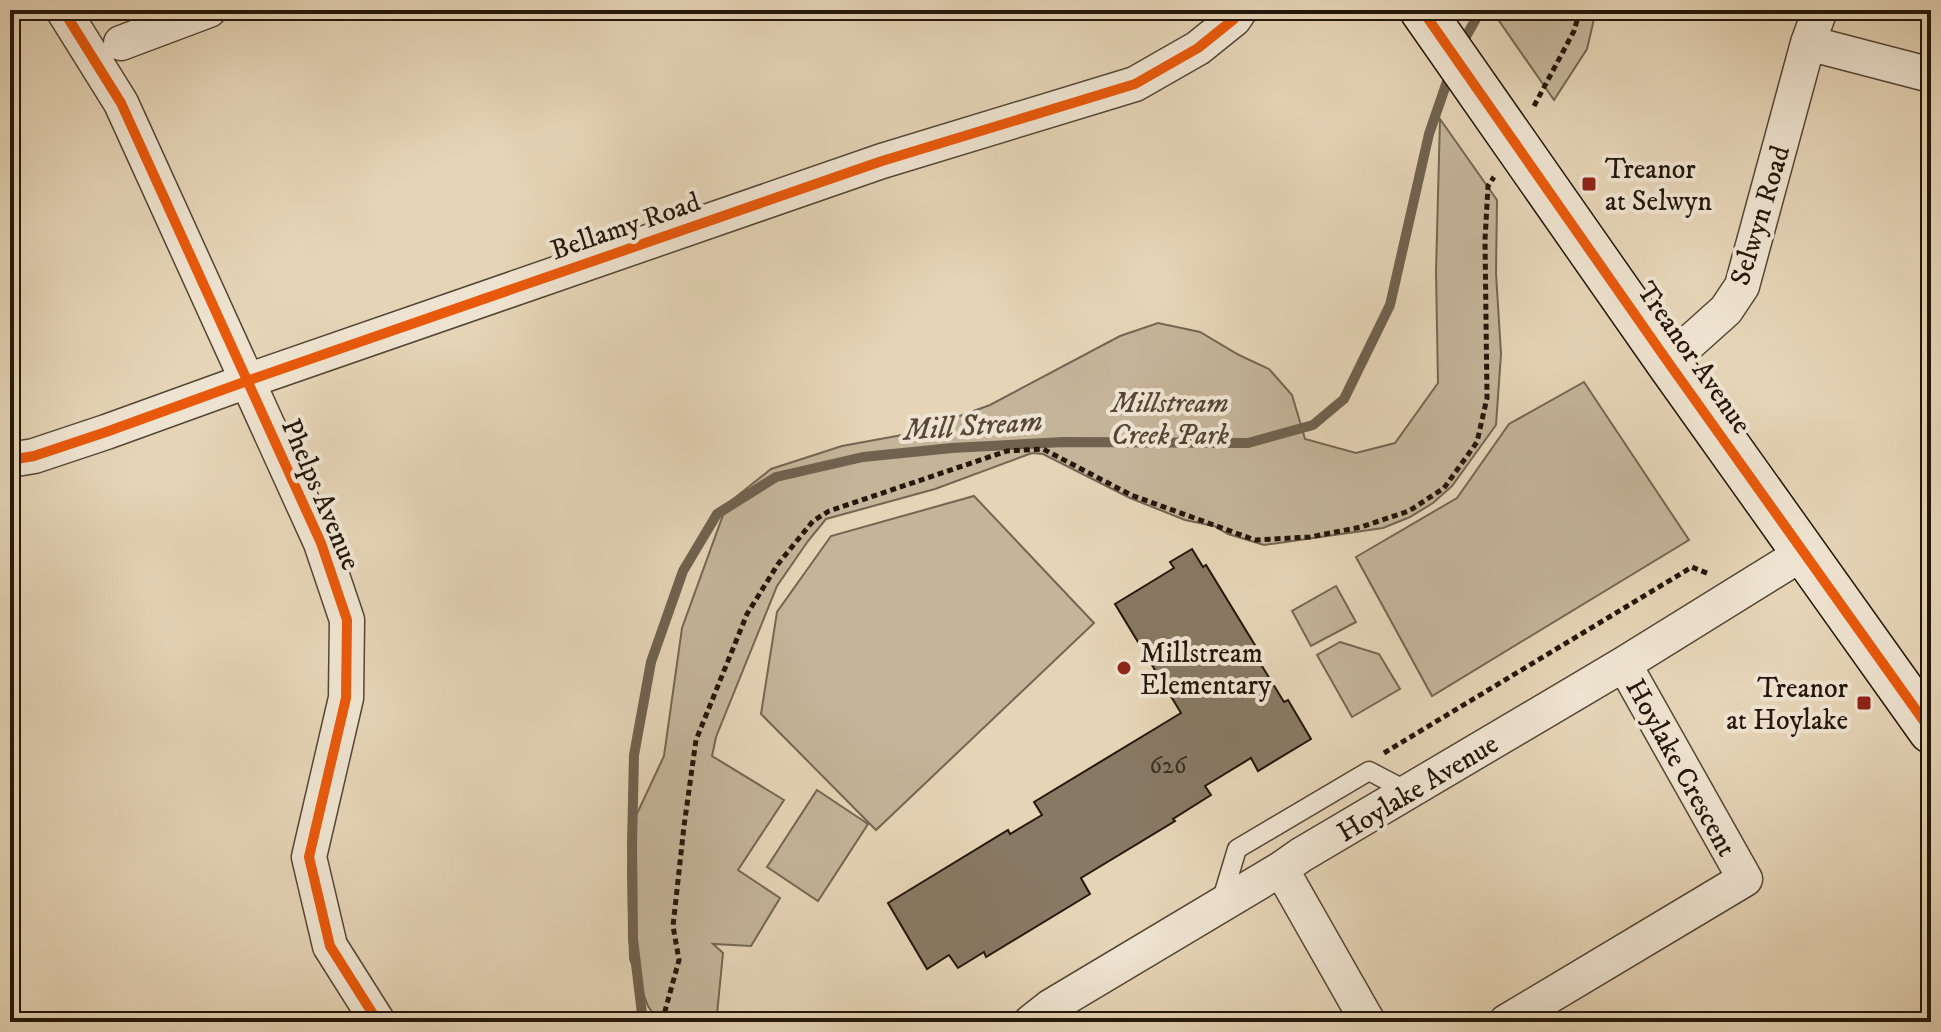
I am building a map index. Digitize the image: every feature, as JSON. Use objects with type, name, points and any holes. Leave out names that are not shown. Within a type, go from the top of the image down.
[{"type":"street","name":"Phelps Avenue","points":[[63,10],[121,103],[321,543],[347,620],[346,698],[309,857],[330,946],[378,1022]]},
{"type":"street","points":[[121,43],[209,10]]},
{"type":"street","name":"Bellamy Road","points":[[10,460],[34,456],[106,432],[882,161],[1135,84],[1198,48],[1234,19],[1240,10]]},
{"type":"street","name":"Treanor Avenue","points":[[1422,10],[1931,731]]},
{"type":"street","name":"Selwyn Road","points":[[1668,362],[1726,310],[1742,286],[1808,43],[1820,10]]},
{"type":"street","points":[[1808,43],[1931,75]]},
{"type":"street","name":"Hoylake Avenue","points":[[1031,1022],[1050,1007],[1624,664],[1803,553]]},
{"type":"street","name":"Hoylake Crescent","points":[[1506,1022],[1745,879],[1624,664]]},
{"type":"street","points":[[1281,869],[1368,1022]]},
{"type":"lane","points":[[1220,905],[1237,849],[1369,771],[1409,792]]},
{"type":"path","points":[[1530,114],[1574,31],[1580,10]]},
{"type":"path","points":[[662,1022],[679,960],[673,926],[696,740],[747,614],[778,564],[813,521],[829,511],[1007,451],[1043,449],[1131,495],[1255,540],[1310,537],[1361,527],[1409,511],[1444,488],[1477,442],[1487,398],[1485,240],[1488,186],[1498,169]]},
{"type":"path","points":[[1369,771],[1383,754],[1692,567],[1721,578]]},
{"type":"green space","points":[[1496,10],[1596,10],[1587,49],[1554,100],[1495,15]]},
{"type":"green space","name":"Millstream Creek Park","points":[[1440,119],[1497,200],[1496,273],[1501,354],[1496,425],[1452,486],[1410,517],[1383,528],[1264,545],[1228,534],[1214,526],[1185,520],[1130,498],[1043,454],[1032,453],[935,489],[826,519],[777,586],[716,737],[712,756],[784,800],[738,870],[780,898],[751,946],[713,944],[723,953],[717,1014],[694,1022],[659,1022],[648,1006],[630,959],[628,868],[634,820],[664,756],[682,628],[727,504],[771,469],[842,446],[913,433],[990,405],[1120,336],[1158,323],[1200,332],[1269,369],[1292,395],[1305,439],[1356,453],[1395,443],[1438,383],[1436,272]]},
{"type":"green space","points":[[1584,382],[1689,540],[1432,696],[1356,557],[1457,498],[1509,424]]},
{"type":"green space","points":[[974,496],[1094,623],[876,830],[761,714],[777,612],[831,536]]},
{"type":"green space","points":[[1336,586],[1356,622],[1311,646],[1292,611]]},
{"type":"green space","points":[[1340,642],[1379,654],[1400,689],[1352,717],[1317,655]]},
{"type":"green space","points":[[817,790],[868,824],[818,901],[767,867]]},
{"type":"building","points":[[1192,549],[1203,567],[1206,565],[1261,655],[1257,658],[1284,702],[1288,700],[1311,739],[1258,771],[1251,758],[1205,786],[1211,795],[1173,819],[1175,821],[1081,878],[1090,894],[986,957],[984,952],[958,968],[949,955],[927,969],[888,903],[1008,830],[1010,834],[1042,815],[1034,802],[1181,713],[1115,604],[1174,568],[1170,562]]},
{"type":"waterway","name":"Mill Stream","points":[[1460,47],[1481,10]]},
{"type":"waterway","name":"Mill Stream","points":[[643,1022],[633,939],[634,755],[651,662],[683,571],[717,514],[776,477],[863,457],[1064,442],[1248,443],[1313,425],[1344,399],[1390,305],[1429,134],[1450,73]]},
{"type":"cycle path","points":[[63,10],[121,103],[321,543],[347,620],[346,698],[309,857],[330,946],[378,1022]]},
{"type":"cycle path","points":[[10,460],[34,456],[106,432],[882,161],[1135,84],[1198,48],[1234,19],[1240,10]]},
{"type":"cycle path","points":[[1422,10],[1931,731]]},
{"type":"place","name":"Treanor at Selwyn","points":[[1589,184]]},
{"type":"place","name":"Millstream Elementary","points":[[1124,668]]},
{"type":"place","name":"Treanor at Hoylake","points":[[1864,703]]}]
